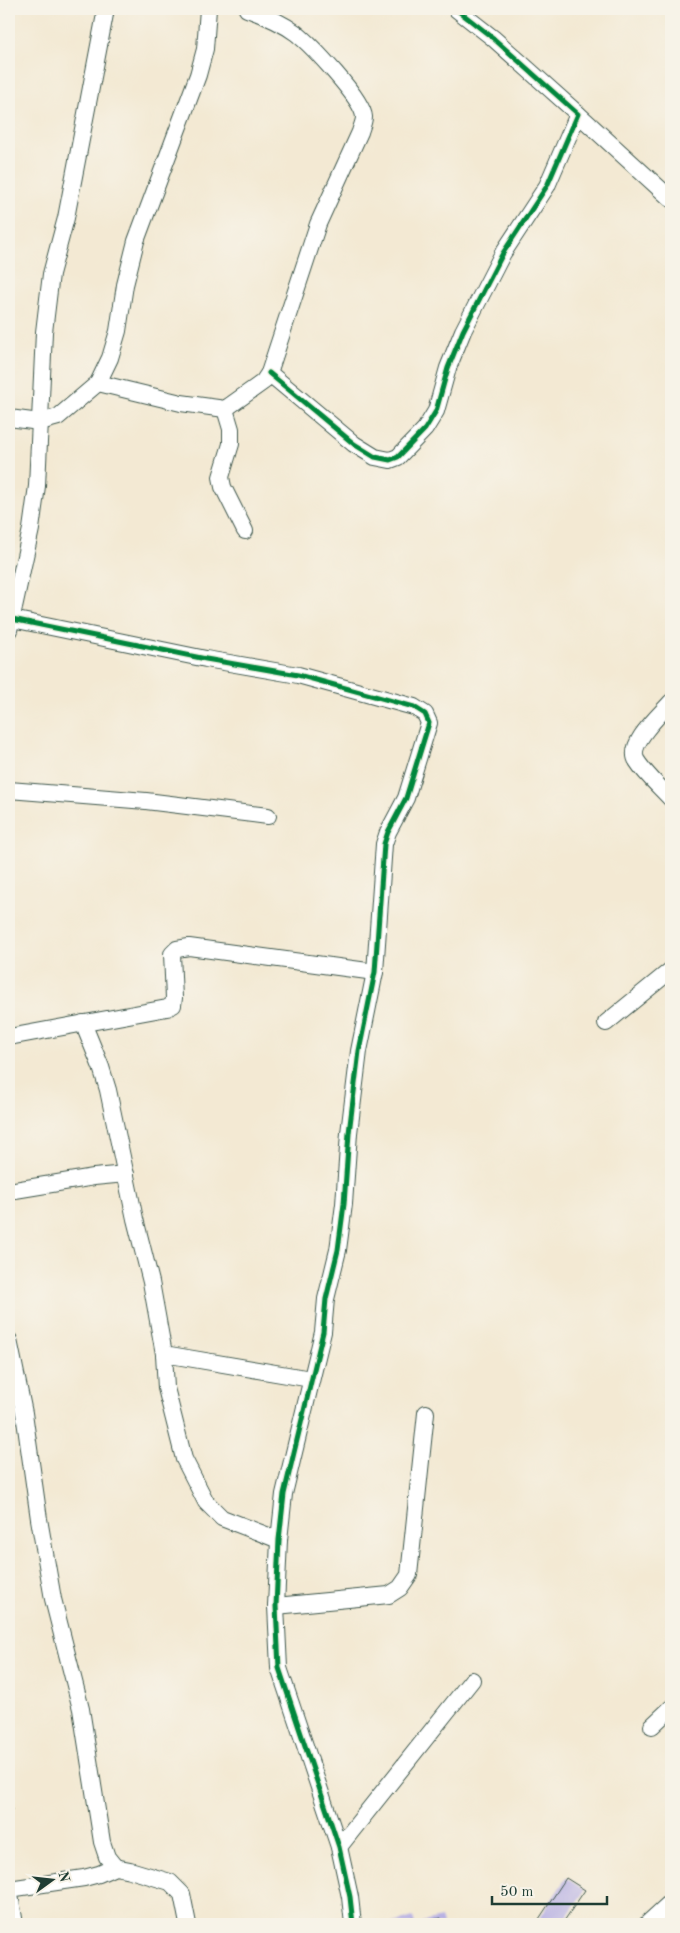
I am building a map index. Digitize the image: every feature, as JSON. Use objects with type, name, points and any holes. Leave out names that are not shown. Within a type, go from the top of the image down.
[{"type":"street","points":[[106,9],[66,218],[52,274],[44,332],[36,495],[31,529],[10,625],[298,675],[414,707],[425,714],[429,723],[406,798],[388,832],[384,844],[375,972],[359,1051],[338,1250],[326,1299],[323,1332],[284,1494],[279,1540],[276,1606],[281,1675],[339,1847],[350,1896],[353,1924]]},
{"type":"street","points":[[9,418],[40,422],[58,417],[98,383],[110,358],[118,331],[125,285],[136,241],[198,75],[204,49],[208,9]]},
{"type":"street","points":[[98,383],[181,403],[225,409],[263,382],[269,373],[318,224],[360,132],[364,117],[355,97],[312,47],[295,32],[271,18],[247,9]]},
{"type":"street","points":[[456,9],[493,38],[671,199]]},
{"type":"street","points":[[269,373],[354,444],[375,458],[390,460],[398,457],[425,429],[436,410],[448,368],[463,331],[503,253],[547,186],[578,114]]},
{"type":"street","points":[[225,409],[231,429],[231,444],[221,477],[223,487],[245,531]]},
{"type":"street","points":[[671,702],[643,733],[635,748],[636,759],[671,799]]},
{"type":"street","points":[[9,790],[146,802],[268,816]]},
{"type":"street","points":[[9,1037],[167,1008],[173,1005],[172,954],[177,949],[189,947],[375,972]]},
{"type":"street","points":[[606,1023],[671,970]]},
{"type":"street","points":[[83,1023],[106,1082],[151,1282],[164,1354],[166,1388],[184,1459],[206,1502],[222,1518],[279,1540]]},
{"type":"street","points":[[9,1191],[94,1177],[126,1174]]},
{"type":"street","points":[[9,1340],[24,1412],[39,1519],[53,1599],[81,1709],[102,1842],[108,1857],[115,1867]]},
{"type":"street","points":[[164,1354],[311,1379]]},
{"type":"street","points":[[276,1606],[389,1596],[400,1588],[409,1575],[426,1413]]},
{"type":"street","points":[[339,1847],[472,1680]]},
{"type":"street","points":[[652,1726],[671,1708]]},
{"type":"street","points":[[15,1924],[9,1889],[84,1878],[115,1867],[141,1872],[170,1882],[182,1894],[188,1924]]},
{"type":"street","points":[[647,1924],[671,1902]]},
{"type":"building","points":[[9,1797],[12,1810],[9,1810]]},
{"type":"building","points":[[566,1878],[585,1890],[562,1924],[547,1924],[539,1919]]},
{"type":"building","points":[[413,1917],[415,1924],[390,1924]]},
{"type":"building","points":[[441,1918],[443,1924],[423,1924],[423,1922]]},
{"type":"cycle path","points":[[269,373],[354,444],[375,457],[390,460],[398,457],[425,429],[436,411],[448,368],[463,331],[503,253],[547,186],[578,114],[493,38],[456,9]]},
{"type":"cycle path","points":[[12,619],[206,659],[298,675],[414,707],[425,714],[429,723],[406,798],[388,832],[384,844],[375,972],[359,1051],[338,1250],[326,1299],[323,1332],[284,1494],[279,1540],[276,1606],[279,1668],[339,1847],[350,1897],[353,1924]]}]
